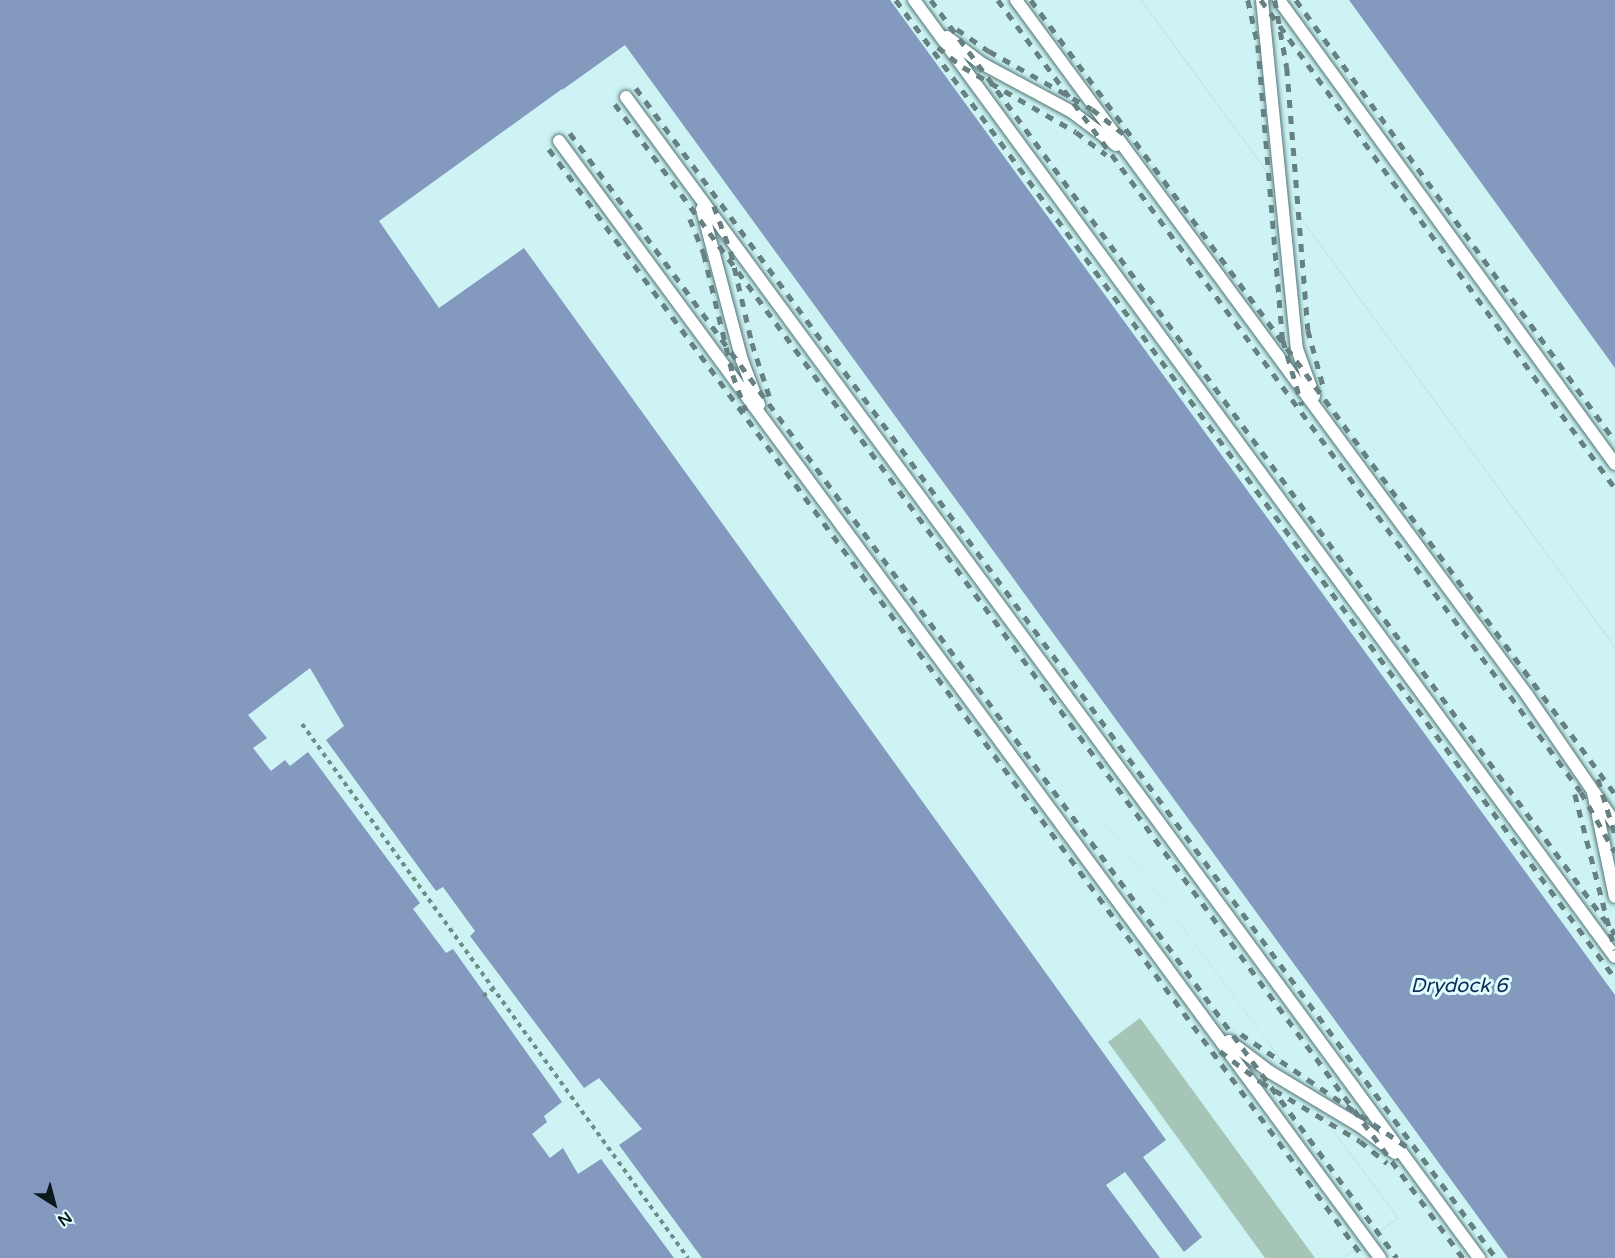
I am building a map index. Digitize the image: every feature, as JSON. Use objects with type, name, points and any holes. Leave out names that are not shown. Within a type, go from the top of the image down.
[{"type":"lane","points":[[914,0],[962,49],[1087,122],[1125,153],[1149,182]]},
{"type":"lane","points":[[914,0],[1615,957]]},
{"type":"lane","points":[[1016,0],[1346,448],[1615,823]]},
{"type":"lane","points":[[1262,0],[1297,349],[1307,382],[1346,448]]},
{"type":"lane","points":[[1279,0],[1615,464]]},
{"type":"lane","points":[[626,97],[1479,1258]]},
{"type":"lane","points":[[559,141],[1380,1258]]},
{"type":"lane","points":[[678,170],[704,213],[742,360],[759,404],[783,445]]},
{"type":"lane","points":[[1592,789],[1615,897]]},
{"type":"lane","points":[[1197,1006],[1239,1050],[1380,1140],[1434,1197]]},
{"type":"path","points":[[302,724],[688,1258]]},
{"type":"path","points":[[484,995],[494,988]]},
{"type":"water","name":"Drydock 6","points":[[0,0],[890,0],[1615,995],[1615,1258],[1508,1258],[625,45],[562,90],[1398,1218],[1343,1258],[0,1258]]},
{"type":"water","points":[[1141,0],[1615,0],[1615,647]]},
{"type":"pier","points":[[1141,0],[1349,0],[1615,368],[1615,647]]},
{"type":"pier","points":[[562,89],[1398,1218],[1343,1258],[1160,1258],[1106,1185],[1125,1172],[1184,1252],[1202,1237],[1143,1157],[1166,1140],[524,248],[439,308],[379,221]]},
{"type":"pier","points":[[310,668],[344,726],[326,740],[436,891],[443,887],[475,931],[470,936],[584,1088],[599,1078],[642,1129],[619,1145],[702,1258],[674,1258],[601,1159],[578,1174],[563,1148],[550,1158],[532,1134],[547,1122],[544,1116],[562,1102],[453,949],[446,953],[413,909],[420,903],[308,752],[290,766],[285,760],[271,771],[253,748],[267,738],[248,715]]},
{"type":"building","points":[[1140,1018],[1315,1258],[1265,1258],[1108,1042]]},
{"type":"railway","points":[[896,0],[1615,978]]},
{"type":"railway","points":[[931,0],[1615,934]]},
{"type":"railway","points":[[998,0],[1581,792],[1615,852]]},
{"type":"railway","points":[[1031,0],[1615,794]]},
{"type":"railway","points":[[1248,0],[1258,45],[1283,340],[1302,405]]},
{"type":"railway","points":[[1261,0],[1615,488]]},
{"type":"railway","points":[[1275,0],[1287,68],[1308,330],[1324,389]]},
{"type":"railway","points":[[1296,0],[1615,441]]},
{"type":"railway","points":[[957,29],[989,51],[1092,109],[1124,134]]},
{"type":"railway","points":[[938,47],[963,67],[1076,132],[1106,155]]},
{"type":"railway","points":[[636,88],[1496,1258]]},
{"type":"railway","points":[[615,104],[1463,1258]]},
{"type":"railway","points":[[570,133],[1397,1258]]},
{"type":"railway","points":[[549,149],[1364,1258]]},
{"type":"railway","points":[[714,206],[731,252],[752,343],[770,398]]},
{"type":"railway","points":[[690,219],[704,254],[733,375],[746,411]]},
{"type":"railway","points":[[1598,779],[1615,834]]},
{"type":"railway","points":[[1575,794],[1615,950]]},
{"type":"railway","points":[[1241,1034],[1410,1149]]},
{"type":"railway","points":[[1220,1051],[1261,1082],[1360,1141],[1387,1163]]}]
